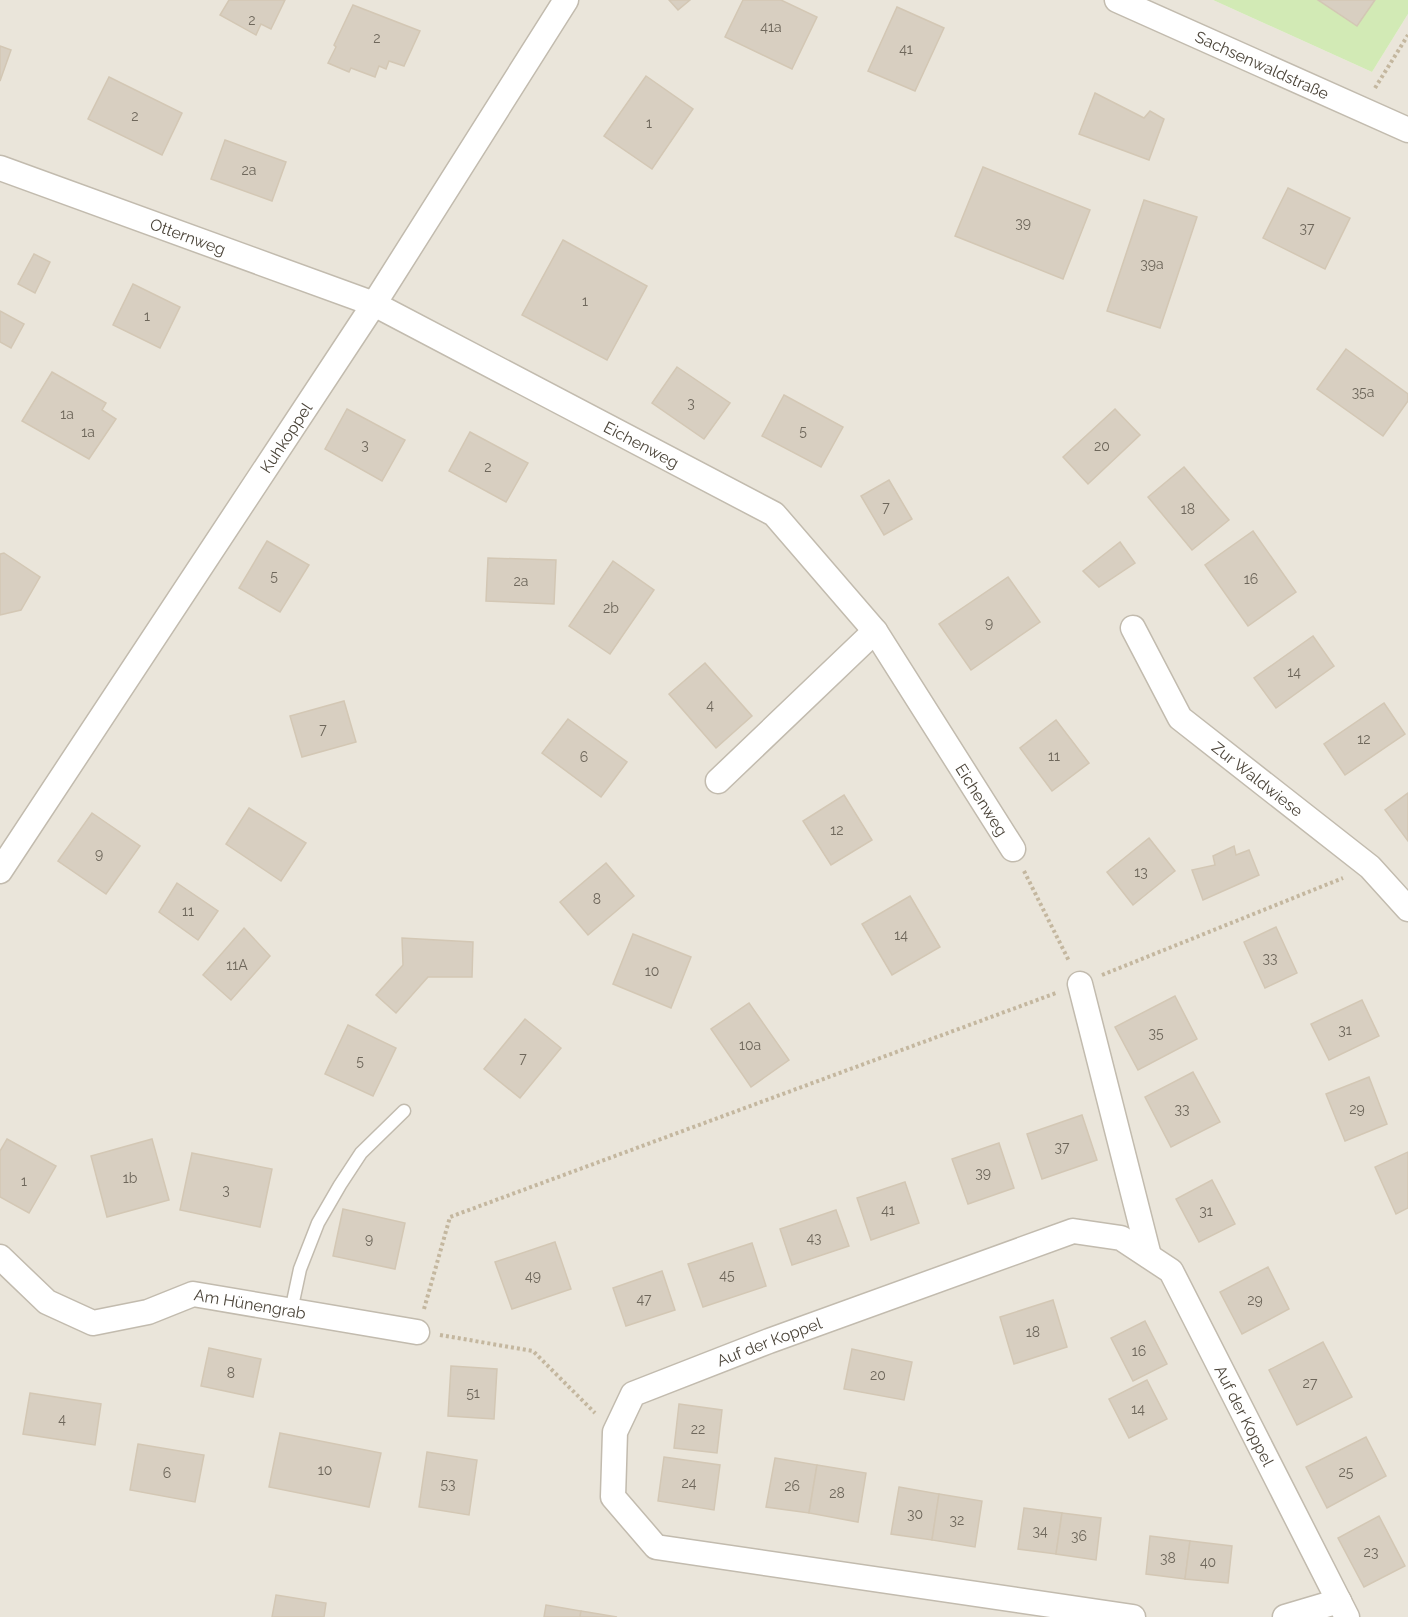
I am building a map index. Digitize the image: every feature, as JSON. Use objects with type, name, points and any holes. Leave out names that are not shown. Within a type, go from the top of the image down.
[{"type":"street","name":"Kuhkoppel","points":[[0,871],[374,304],[566,0]]},
{"type":"street","name":"Sachsenwaldstraße","points":[[1117,0],[1408,130]]},
{"type":"street","name":"Otternweg","points":[[0,168],[374,304]]},
{"type":"street","name":"Eichenweg","points":[[374,304],[774,514],[875,631],[1013,849]]},
{"type":"street","name":"Zur Waldwiese","points":[[1133,628],[1180,718],[1370,867],[1408,909]]},
{"type":"street","points":[[718,782],[875,631]]},
{"type":"street","points":[[1080,984],[1149,1256]]},
{"type":"street","name":"Auf der Koppel","points":[[1133,1617],[656,1547],[613,1497],[615,1432],[633,1394],[769,1341],[1073,1231],[1121,1238],[1171,1271],[1343,1609],[1285,1617]]},
{"type":"street","name":"Am Hünengrab","points":[[0,1257],[47,1302],[93,1323],[148,1312],[193,1294],[417,1332]]},
{"type":"lane","points":[[291,1311],[300,1269],[318,1223],[362,1152],[404,1112]]},
{"type":"path","points":[[1362,109],[1408,35]]},
{"type":"path","points":[[1013,849],[1080,984]]},
{"type":"path","points":[[615,1432],[533,1351],[417,1332],[450,1217],[1080,984],[1370,867]]},
{"type":"shaded area","points":[[0,0],[1213,0],[1372,72],[1408,14],[1408,1617],[0,1617]]},
{"type":"green space","points":[[1213,0],[1408,0],[1408,14],[1372,72]]},
{"type":"building","points":[[229,0],[285,0],[271,29],[261,24],[256,35],[220,15]]},
{"type":"building","points":[[669,0],[690,0],[678,10]]},
{"type":"building","points":[[743,0],[781,0],[817,17],[792,69],[725,37]]},
{"type":"building","points":[[1318,0],[1375,0],[1357,26]]},
{"type":"building","points":[[353,5],[420,31],[404,66],[389,61],[386,69],[379,66],[375,77],[351,68],[349,72],[328,63]]},
{"type":"building","points":[[897,7],[944,28],[915,91],[868,71]]},
{"type":"building","points":[[0,46],[11,50],[0,81]]},
{"type":"building","points":[[646,76],[693,109],[652,169],[604,136]]},
{"type":"building","points":[[109,77],[182,113],[162,155],[88,119]]},
{"type":"building","points":[[1095,93],[1144,118],[1150,111],[1164,119],[1149,160],[1079,134]]},
{"type":"building","points":[[225,140],[286,162],[272,201],[211,179]]},
{"type":"building","points":[[983,167],[1090,210],[1063,279],[955,236]]},
{"type":"building","points":[[1288,188],[1350,218],[1325,269],[1263,238]]},
{"type":"building","points":[[1144,200],[1197,217],[1160,328],[1107,311]]},
{"type":"building","points":[[563,240],[647,286],[607,360],[522,315]]},
{"type":"building","points":[[34,254],[50,262],[35,293],[18,284]]},
{"type":"building","points":[[133,284],[180,307],[160,348],[113,325]]},
{"type":"building","points":[[0,311],[24,324],[11,348],[0,342]]},
{"type":"building","points":[[1346,349],[1408,394],[1408,401],[1383,436],[1317,389]]},
{"type":"building","points":[[677,367],[730,403],[704,439],[652,403]]},
{"type":"building","points":[[52,372],[106,403],[102,410],[116,419],[89,459],[22,421]]},
{"type":"building","points":[[784,395],[843,427],[821,467],[762,436]]},
{"type":"building","points":[[347,409],[405,440],[382,481],[325,449]]},
{"type":"building","points":[[1115,409],[1140,435],[1088,484],[1063,457]]},
{"type":"building","points":[[470,432],[528,463],[506,502],[449,471]]},
{"type":"building","points":[[1184,467],[1229,520],[1192,550],[1148,497]]},
{"type":"building","points":[[889,480],[912,519],[884,535],[861,496]]},
{"type":"building","points":[[1253,531],[1296,592],[1248,626],[1205,565]]},
{"type":"building","points":[[267,541],[309,565],[280,612],[239,588]]},
{"type":"building","points":[[1120,542],[1135,563],[1099,587],[1083,571]]},
{"type":"building","points":[[4,553],[40,577],[21,610],[0,615],[0,554]]},
{"type":"building","points":[[488,558],[556,560],[554,604],[486,601]]},
{"type":"building","points":[[613,561],[654,590],[610,654],[569,626]]},
{"type":"building","points":[[1008,577],[1040,622],[971,670],[939,624]]},
{"type":"building","points":[[1313,636],[1334,666],[1276,708],[1254,678]]},
{"type":"building","points":[[705,663],[752,716],[716,748],[669,694]]},
{"type":"building","points":[[344,701],[356,742],[302,757],[290,716]]},
{"type":"building","points":[[1384,703],[1405,734],[1345,775],[1324,744]]},
{"type":"building","points":[[568,719],[627,762],[601,797],[542,753]]},
{"type":"building","points":[[1056,720],[1089,763],[1052,791],[1020,748]]},
{"type":"building","points":[[1408,793],[1408,841],[1385,810]]},
{"type":"building","points":[[844,795],[872,840],[831,865],[803,821]]},
{"type":"building","points":[[249,808],[306,843],[281,881],[226,844]]},
{"type":"building","points":[[92,813],[140,846],[106,894],[58,861]]},
{"type":"building","points":[[1149,838],[1175,871],[1133,905],[1107,872]]},
{"type":"building","points":[[1234,846],[1236,855],[1249,850],[1259,875],[1203,900],[1192,870],[1215,865],[1213,856]]},
{"type":"building","points":[[606,863],[634,896],[588,935],[560,902]]},
{"type":"building","points":[[177,883],[218,911],[198,940],[159,912]]},
{"type":"building","points":[[910,896],[940,947],[892,975],[862,924]]},
{"type":"building","points":[[1276,927],[1297,973],[1265,988],[1244,942]]},
{"type":"building","points":[[244,928],[270,956],[231,1000],[203,975]]},
{"type":"building","points":[[633,934],[691,957],[671,1008],[613,984]]},
{"type":"building","points":[[402,938],[473,942],[472,977],[428,977],[396,1013],[376,995],[403,965]]},
{"type":"building","points":[[1175,996],[1197,1039],[1138,1070],[1115,1027]]},
{"type":"building","points":[[1362,1000],[1379,1036],[1329,1060],[1311,1024]]},
{"type":"building","points":[[749,1003],[789,1060],[751,1087],[711,1029]]},
{"type":"building","points":[[525,1019],[561,1048],[520,1098],[484,1069]]},
{"type":"building","points":[[348,1025],[396,1048],[373,1096],[325,1074]]},
{"type":"building","points":[[1193,1072],[1220,1122],[1171,1147],[1145,1097]]},
{"type":"building","points":[[1369,1077],[1387,1124],[1345,1141],[1326,1094]]},
{"type":"building","points":[[1082,1115],[1097,1160],[1042,1179],[1027,1134]]},
{"type":"building","points":[[7,1139],[56,1166],[29,1213],[0,1197],[0,1151]]},
{"type":"building","points":[[152,1139],[169,1200],[107,1217],[91,1156]]},
{"type":"building","points":[[999,1143],[1014,1188],[968,1204],[952,1159]]},
{"type":"building","points":[[1408,1152],[1408,1208],[1396,1214],[1375,1167]]},
{"type":"building","points":[[192,1153],[272,1169],[260,1227],[180,1210]]},
{"type":"building","points":[[1212,1180],[1235,1224],[1199,1242],[1176,1199]]},
{"type":"building","points":[[905,1182],[919,1223],[871,1240],[857,1198]]},
{"type":"building","points":[[343,1209],[405,1223],[395,1269],[333,1256]]},
{"type":"building","points":[[836,1210],[849,1246],[792,1265],[780,1229]]},
{"type":"building","points":[[555,1242],[571,1289],[512,1309],[495,1262]]},
{"type":"building","points":[[752,1243],[766,1286],[703,1307],[688,1264]]},
{"type":"building","points":[[1268,1267],[1289,1309],[1242,1334],[1220,1292]]},
{"type":"building","points":[[662,1271],[675,1310],[626,1326],[613,1288]]},
{"type":"building","points":[[1053,1300],[1067,1347],[1014,1364],[1000,1317]]},
{"type":"building","points":[[1145,1321],[1167,1364],[1133,1381],[1111,1338]]},
{"type":"building","points":[[1323,1342],[1352,1397],[1297,1425],[1269,1370]]},
{"type":"building","points":[[209,1348],[261,1359],[253,1397],[201,1386]]},
{"type":"building","points":[[852,1349],[912,1362],[904,1400],[844,1389]]},
{"type":"building","points":[[451,1366],[497,1369],[494,1419],[448,1416]]},
{"type":"building","points":[[1147,1380],[1167,1419],[1129,1438],[1109,1399]]},
{"type":"building","points":[[30,1393],[101,1404],[95,1445],[23,1434]]},
{"type":"building","points":[[679,1404],[722,1410],[717,1453],[674,1448]]},
{"type":"building","points":[[280,1433],[381,1453],[369,1507],[269,1487]]},
{"type":"building","points":[[1366,1437],[1386,1476],[1327,1508],[1306,1467]]},
{"type":"building","points":[[138,1444],[204,1455],[195,1502],[130,1490]]},
{"type":"building","points":[[427,1452],[477,1460],[469,1515],[419,1507]]},
{"type":"building","points":[[664,1457],[720,1465],[714,1510],[658,1501]]},
{"type":"building","points":[[775,1458],[817,1465],[809,1513],[766,1507]]},
{"type":"building","points":[[817,1465],[866,1473],[858,1522],[809,1513]]},
{"type":"building","points":[[899,1487],[939,1494],[932,1540],[891,1534]]},
{"type":"building","points":[[939,1494],[982,1501],[975,1547],[932,1540]]},
{"type":"building","points":[[1024,1508],[1062,1513],[1056,1554],[1018,1549]]},
{"type":"building","points":[[1062,1513],[1101,1518],[1096,1560],[1056,1554]]},
{"type":"building","points":[[1379,1516],[1405,1566],[1364,1587],[1338,1538]]},
{"type":"building","points":[[1150,1536],[1190,1541],[1185,1579],[1146,1574]]},
{"type":"building","points":[[1190,1541],[1232,1546],[1228,1583],[1185,1579]]},
{"type":"building","points":[[276,1595],[326,1603],[324,1617],[272,1617]]},
{"type":"building","points":[[546,1605],[581,1611],[580,1617],[544,1617]]},
{"type":"building","points":[[581,1611],[617,1617],[580,1617]]}]
